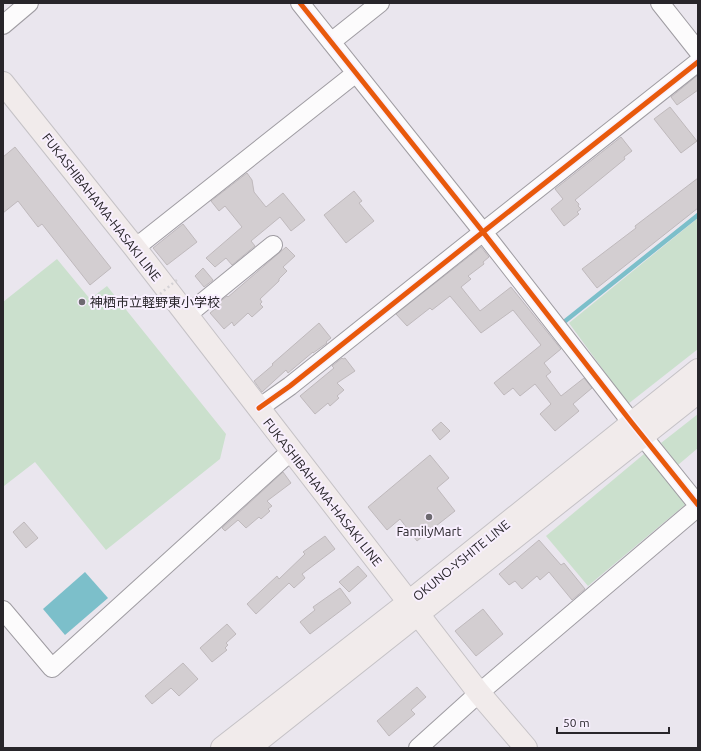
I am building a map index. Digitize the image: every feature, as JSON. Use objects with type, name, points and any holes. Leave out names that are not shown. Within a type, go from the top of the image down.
[{"type":"main road","name":"FUKASHIBAHAMA-HASAKI LINE","points":[[3,83],[135,248],[479,693],[526,748]]},
{"type":"main road","name":"OKUNO-YSHITE LINE","points":[[638,430],[698,370]]},
{"type":"main road","name":"OKUNO-YSHITE LINE","points":[[249,748],[413,609],[638,430],[698,392]]},
{"type":"main road","name":"OKUNO-YSHITE LINE","points":[[222,748],[413,609]]},
{"type":"street","points":[[3,25],[29,3]]},
{"type":"street","points":[[300,3],[483,232],[698,506],[479,693],[418,748]]},
{"type":"street","points":[[331,42],[380,3]]},
{"type":"street","points":[[660,3],[698,51]]},
{"type":"street","points":[[259,408],[290,386],[698,62]]},
{"type":"street","points":[[135,248],[356,73]]},
{"type":"street","points":[[187,315],[273,245]]},
{"type":"street","points":[[3,610],[52,668],[291,450]]},
{"type":"path","points":[[160,294],[178,279]]},
{"type":"green space","points":[[698,218],[698,349],[628,404],[569,323]]},
{"type":"green space","points":[[57,259],[90,299],[107,286],[226,434],[220,459],[106,550],[35,462],[4,486],[3,485],[3,302]]},
{"type":"green space","points":[[698,414],[698,448],[678,465],[661,443]]},
{"type":"green space","points":[[644,454],[652,458],[686,504],[588,586],[546,536]]},
{"type":"water","points":[[85,572],[108,598],[65,635],[43,609]]},
{"type":"building","points":[[698,75],[698,90],[677,105],[671,97]]},
{"type":"building","points":[[670,107],[697,141],[681,153],[654,119]]},
{"type":"building","points":[[621,137],[632,151],[624,157],[625,159],[575,200],[581,209],[577,212],[579,214],[564,226],[551,209],[563,199],[555,189]]},
{"type":"building","points":[[15,147],[111,268],[90,285],[42,224],[38,227],[18,201],[3,213],[3,157]]},
{"type":"building","points":[[247,173],[252,180],[254,192],[266,207],[283,193],[305,220],[291,231],[280,217],[251,241],[255,246],[232,265],[226,258],[215,267],[206,258],[242,227],[225,206],[219,211],[211,201]]},
{"type":"building","points":[[698,178],[698,208],[597,288],[582,269]]},
{"type":"building","points":[[354,191],[362,201],[359,203],[374,221],[346,243],[324,215]]},
{"type":"building","points":[[183,224],[197,242],[167,265],[153,248]]},
{"type":"building","points":[[286,247],[295,256],[283,267],[287,271],[279,279],[279,281],[260,299],[262,302],[260,304],[263,307],[252,317],[248,313],[234,326],[232,322],[224,329],[210,313],[220,305],[218,303],[227,296],[228,297]]},
{"type":"building","points":[[481,247],[489,257],[483,262],[484,264],[468,276],[471,279],[461,287],[480,311],[511,287],[561,349],[544,363],[551,372],[546,376],[561,396],[584,378],[592,388],[573,404],[579,411],[555,431],[540,414],[551,404],[535,384],[520,396],[513,388],[504,395],[494,383],[541,345],[513,310],[481,333],[450,296],[432,310],[430,308],[407,326],[396,314]]},
{"type":"building","points":[[203,268],[213,280],[204,287],[195,276]]},
{"type":"building","points":[[319,323],[331,338],[326,342],[327,343],[313,352],[288,373],[286,370],[262,392],[254,381]]},
{"type":"building","points":[[342,358],[345,358],[355,371],[337,383],[344,390],[337,396],[339,398],[330,406],[328,403],[315,414],[300,396],[334,368],[332,366]]},
{"type":"building","points":[[441,422],[450,431],[440,440],[432,430]]},
{"type":"building","points":[[430,455],[449,478],[437,488],[455,511],[417,541],[400,519],[387,530],[368,507]]},
{"type":"building","points":[[283,472],[291,483],[267,501],[272,506],[268,509],[270,511],[261,519],[259,517],[246,528],[238,520],[225,531],[222,528]]},
{"type":"building","points":[[24,522],[38,538],[26,548],[13,532]]},
{"type":"building","points":[[325,536],[335,549],[302,574],[305,578],[294,588],[289,583],[256,614],[247,604],[277,576],[279,579],[305,554],[303,552]]},
{"type":"building","points":[[539,540],[561,565],[564,563],[585,589],[572,600],[549,572],[540,580],[537,576],[522,589],[515,581],[509,585],[499,574]]},
{"type":"building","points":[[358,566],[367,576],[349,592],[339,582]]},
{"type":"building","points":[[340,588],[351,603],[310,634],[300,622],[315,610],[313,607]]},
{"type":"building","points":[[483,609],[503,634],[476,656],[455,631]]},
{"type":"building","points":[[227,624],[236,634],[226,643],[228,645],[225,648],[227,650],[212,662],[200,648]]},
{"type":"building","points":[[183,663],[198,679],[179,696],[171,688],[152,704],[145,696]]},
{"type":"building","points":[[417,687],[426,697],[411,710],[415,714],[389,736],[377,721]]},
{"type":"waterway","points":[[564,322],[698,215]]},
{"type":"cycle path","points":[[300,3],[698,505]]},
{"type":"cycle path","points":[[259,408],[290,386],[698,62]]},
{"type":"place","name":"神栖市立軽野東小学校","points":[[82,302]]},
{"type":"place","name":"FamilyMart","points":[[429,517]]}]
